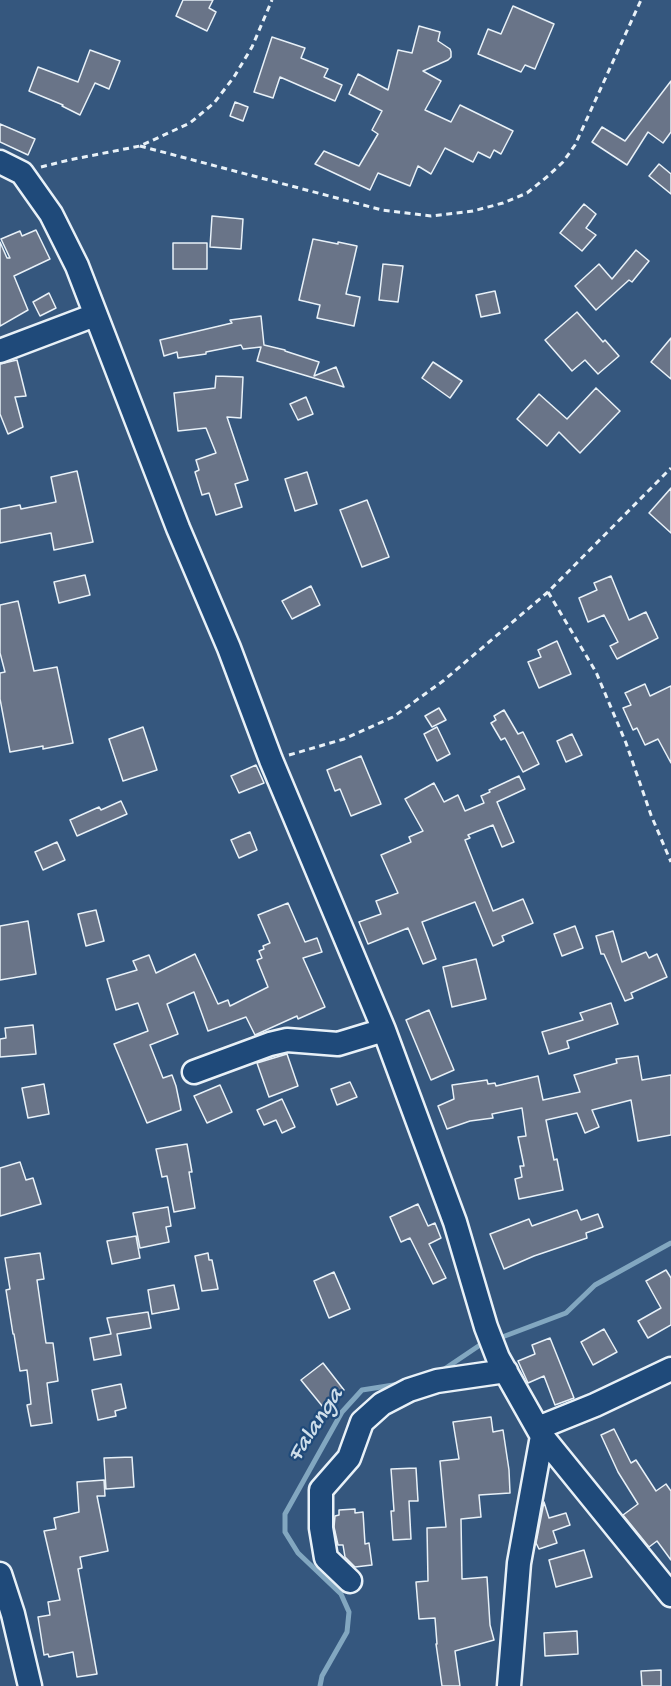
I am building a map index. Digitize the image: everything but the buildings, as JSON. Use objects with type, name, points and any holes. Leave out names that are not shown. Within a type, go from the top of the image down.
[{"type":"street","points":[[0,162],[22,172],[51,214],[77,266],[178,528],[229,648],[271,760],[384,1030],[455,1222],[486,1327],[502,1365],[540,1432],[671,1595]]},
{"type":"street","points":[[0,351],[95,315]]},
{"type":"street","points":[[194,1072],[287,1040],[338,1044],[384,1030]]},
{"type":"street","points":[[350,1581],[326,1558],[321,1528],[321,1490],[349,1458],[363,1422],[382,1404],[409,1390],[502,1365]]},
{"type":"street","points":[[540,1432],[671,1369]]},
{"type":"street","points":[[509,1686],[519,1563],[540,1432]]},
{"type":"street","points":[[0,1574],[13,1614],[30,1686]]},
{"type":"path","points":[[22,172],[140,146],[190,123],[214,103],[234,77],[252,47],[272,0]]},
{"type":"path","points":[[140,146],[382,210],[431,216],[473,212],[527,193],[563,162],[574,145],[641,0]]},
{"type":"path","points":[[271,760],[344,739],[393,717],[443,681],[548,592],[671,468]]},
{"type":"path","points":[[548,592],[596,672],[626,743],[651,815],[671,862]]},
{"type":"waterway","name":"Falanga","points":[[497,1339],[566,1313],[595,1285],[671,1243]]},
{"type":"waterway","name":"Falanga","points":[[440,1372],[485,1343]]},
{"type":"waterway","name":"Falanga","points":[[320,1686],[322,1676],[347,1632],[349,1612],[341,1594],[298,1553],[285,1532],[285,1514],[342,1412],[362,1390],[400,1384]]}]
